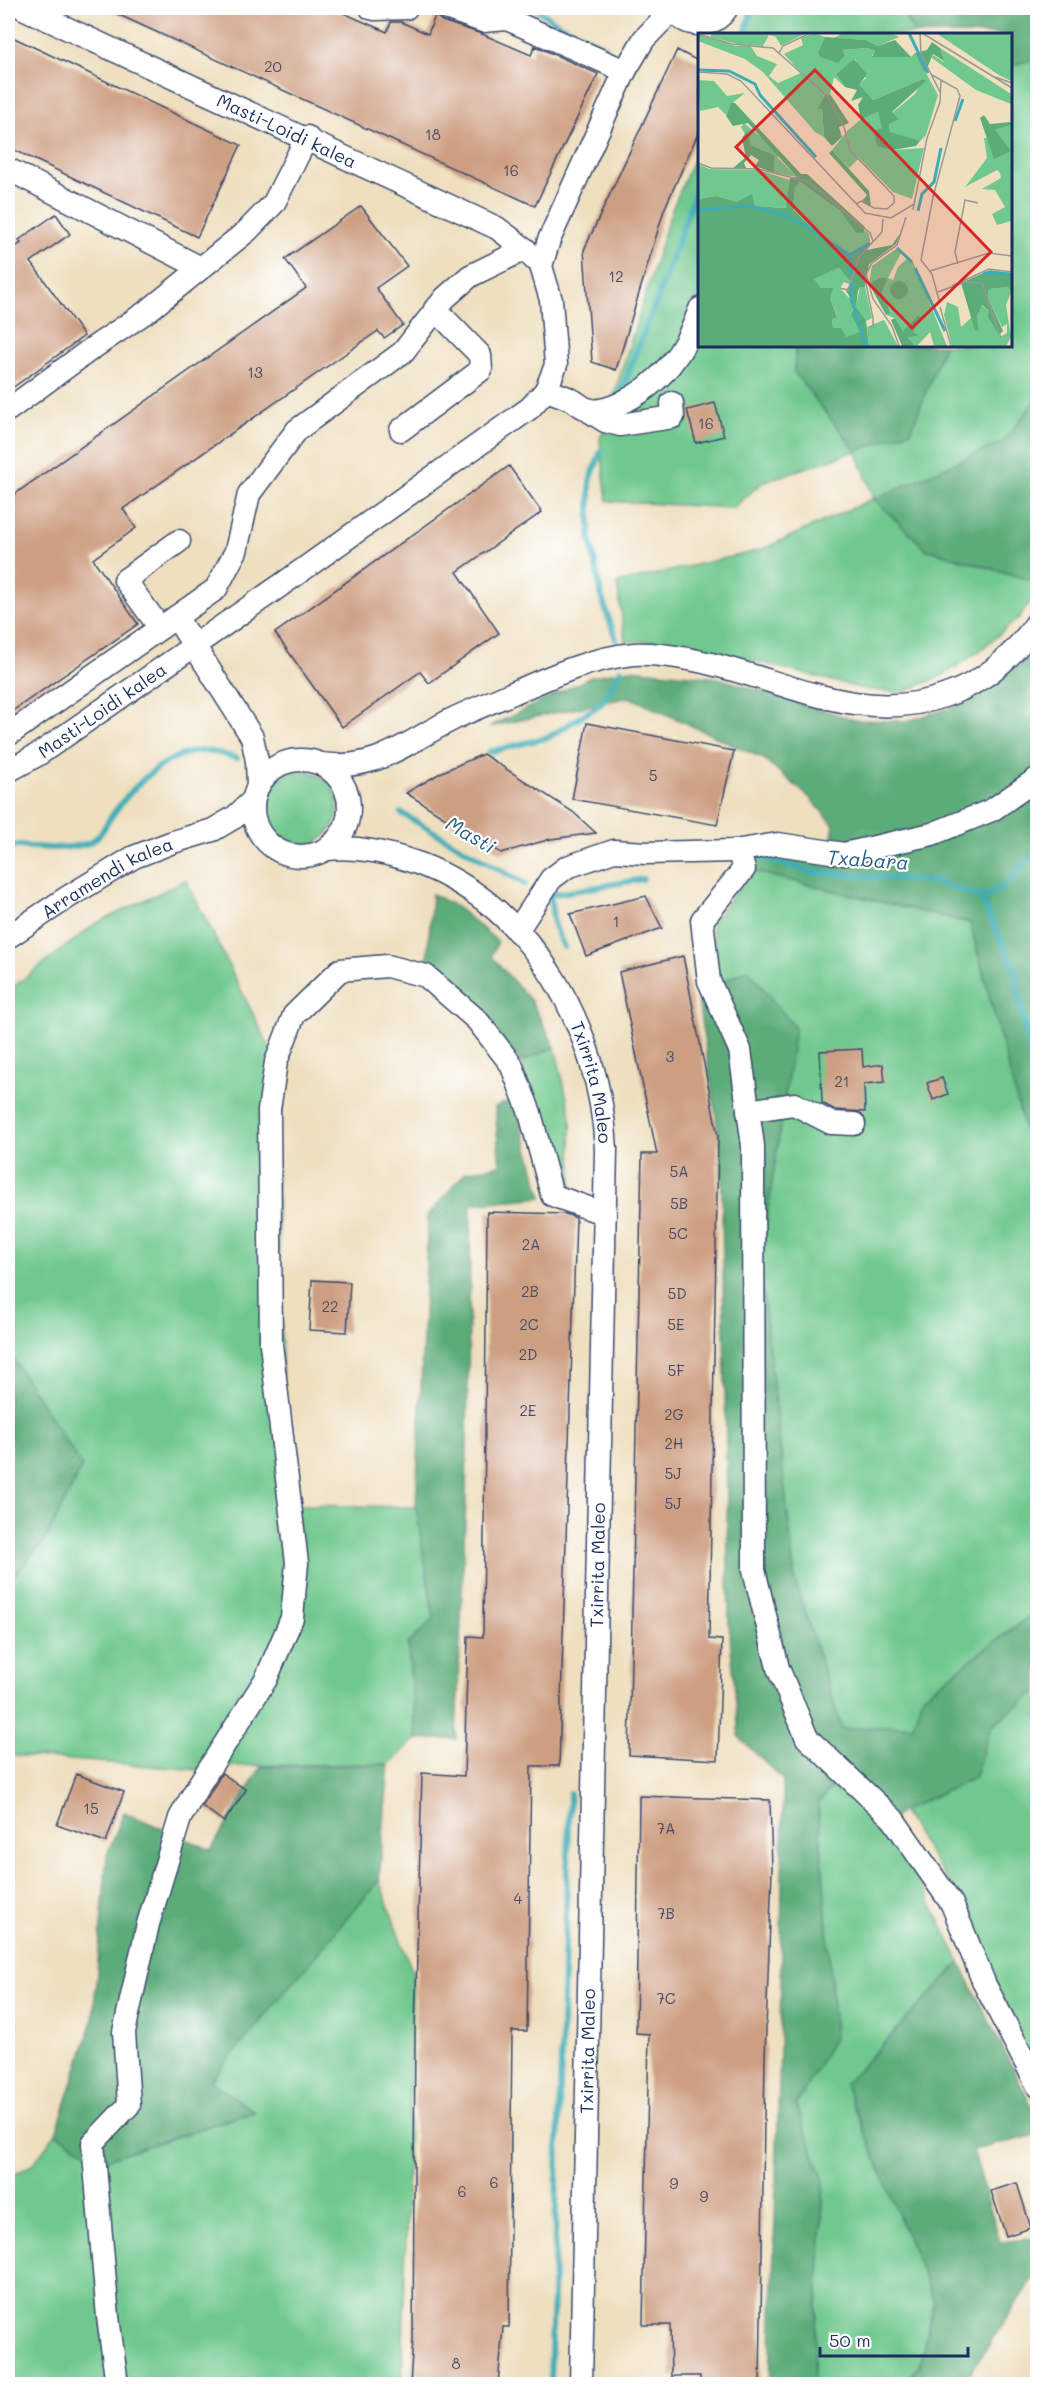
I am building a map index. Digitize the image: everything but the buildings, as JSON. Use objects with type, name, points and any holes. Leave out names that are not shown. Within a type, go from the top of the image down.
[{"type":"street","name":"Masti-Loidi kalea","points":[[8,771],[39,754],[530,408],[546,390],[556,365],[551,300],[541,266],[525,249],[497,228],[306,137],[23,8]]},
{"type":"street","points":[[371,8],[406,8]]},
{"type":"street","points":[[446,8],[483,21],[500,13],[625,71]]},
{"type":"street","points":[[541,266],[549,240],[625,71],[644,39],[671,9],[684,21],[704,24],[717,19],[727,8]]},
{"type":"street","points":[[8,410],[149,310],[247,231],[274,203],[306,137]]},
{"type":"street","points":[[8,170],[201,268]]},
{"type":"street","points":[[8,735],[216,589],[236,550],[249,494],[297,430],[403,352],[435,309],[470,276],[525,249]]},
{"type":"street","points":[[401,430],[481,370],[480,355],[435,309]]},
{"type":"street","points":[[588,410],[608,409],[631,399],[654,383],[670,366],[685,342],[698,313]]},
{"type":"street","points":[[546,390],[573,400],[605,421],[620,425],[673,417],[672,403]]},
{"type":"street","points":[[179,541],[125,579],[168,623],[194,645],[252,737],[270,751],[291,760],[306,760],[321,764],[353,766],[384,757],[457,717],[559,673],[597,661],[636,654],[671,656],[707,662],[839,701],[883,708],[925,703],[961,691],[995,670],[1030,642],[1038,621]]},
{"type":"street","points":[[252,737],[257,761],[253,816],[259,832],[269,845]]},
{"type":"street","points":[[348,797],[365,775],[384,757]]},
{"type":"street","points":[[213,830],[235,817],[272,769],[291,760]]},
{"type":"street","points":[[213,830],[241,834],[282,853],[297,857],[313,855],[327,849],[336,842],[348,820],[348,797],[338,778],[321,764]]},
{"type":"street","points":[[517,931],[551,879],[567,867],[614,851],[646,853],[734,851],[778,844],[844,854],[932,834],[992,810],[1038,778]]},
{"type":"street","name":"Txirrita Maleo","points":[[348,820],[360,838],[379,852]]},
{"type":"street","name":"Arramendi kalea","points":[[8,937],[134,857],[213,830]]},
{"type":"street","name":"Txirrita Maleo","points":[[327,849],[352,848],[379,852],[434,870],[459,883],[483,900],[517,931],[542,962],[573,1011],[593,1064],[605,1120],[581,2385]]},
{"type":"street","points":[[734,851],[740,856],[744,868],[702,920],[709,981],[740,1050],[753,1146],[754,1570],[778,1668],[807,1738],[893,1819],[952,1904],[985,1985],[1038,2086]]},
{"type":"street","points":[[117,2385],[108,2317],[93,2143],[129,2105],[124,2032],[148,1924],[180,1818],[266,1679],[292,1618],[297,1563],[270,1344],[269,1110],[276,1062],[294,1015],[340,970],[387,966],[426,976],[477,1020],[511,1064],[530,1113],[552,1194],[605,1214]]},
{"type":"street","points":[[748,1111],[795,1104],[831,1123],[854,1124]]},
{"type":"green space","points":[[754,8],[936,8],[905,16],[914,33],[746,33]]},
{"type":"green space","points":[[936,8],[1037,8],[1037,59],[1012,65],[1012,33],[914,33],[904,16]]},
{"type":"green space","points":[[1037,59],[1038,394],[926,549],[1037,582],[1037,591],[1020,617],[978,652],[942,676],[903,692],[868,690],[681,642],[625,641],[617,583],[761,550],[874,498],[856,451],[763,482],[733,508],[607,501],[600,440],[671,212],[698,149],[698,346],[796,346],[794,372],[911,431],[944,346],[1012,346],[1012,65]]},
{"type":"green space","points":[[796,346],[944,346],[911,431],[856,451],[794,372]]},
{"type":"green space","points":[[1037,394],[1037,582],[926,549],[874,499],[1003,442],[1035,401]]},
{"type":"green space","points":[[1037,652],[1037,1176],[970,923],[751,871],[750,856],[829,856],[834,825],[810,798],[764,759],[629,697],[489,727],[591,677],[631,669],[718,678],[855,720],[908,721],[966,703]]},
{"type":"green space","points":[[301,771],[315,774],[327,782],[335,794],[338,808],[335,822],[327,834],[315,842],[301,845],[287,842],[275,834],[267,822],[264,808],[267,794],[275,782],[287,774]]},
{"type":"green space","points":[[751,871],[970,923],[1037,1176],[1037,1610],[923,1696],[913,1726],[842,1729],[795,1581],[760,1266],[711,924]]},
{"type":"green space","points":[[186,880],[273,1054],[288,1563],[286,1617],[260,1677],[199,1770],[8,1755],[8,1582],[46,1538],[82,1467],[8,1351],[8,991],[95,924]]},
{"type":"green space","points":[[432,894],[458,908],[498,942],[491,956],[531,1001],[555,1047],[521,1062],[427,965]]},
{"type":"green space","points":[[748,969],[795,1028],[760,1266],[795,1581],[842,1729],[913,1725],[923,1696],[1037,1610],[1037,1691],[991,1726],[974,1778],[902,1811],[885,1826],[832,1787],[818,1803],[835,2036],[796,2105],[824,2181],[813,2384],[770,2384],[780,2049],[783,1780],[739,1737],[729,1624],[721,1147],[697,994]]},
{"type":"green space","points":[[555,1047],[571,1116],[572,1195],[556,1183],[521,1062]]},
{"type":"green space","points":[[514,1099],[542,1197],[471,1204],[466,1497],[456,1739],[416,1739],[408,1644],[434,1619],[416,1507],[428,1215],[466,1172],[500,1165],[495,1107]]},
{"type":"green space","points":[[8,1351],[82,1467],[46,1538],[8,1582]]},
{"type":"green space","points":[[298,1505],[416,1507],[434,1619],[408,1645],[416,1739],[389,1764],[219,1766],[298,1621]]},
{"type":"green space","points":[[1037,1691],[1037,2072],[954,1891],[902,1811],[974,1778],[991,1726]]},
{"type":"green space","points":[[389,1764],[379,1880],[210,2081],[254,2111],[101,2161],[56,2133],[93,2020],[107,1855],[124,1812],[211,1850],[261,1767]]},
{"type":"green space","points":[[832,1787],[885,1826],[920,1880],[960,1963],[845,2084],[934,2301],[920,2365],[904,2384],[813,2384],[824,2181],[796,2105],[835,2036],[818,1803]]},
{"type":"green space","points":[[379,1880],[413,1974],[402,2384],[8,2384],[8,2178],[32,2165],[56,2133],[101,2161],[254,2112],[210,2081]]},
{"type":"green space","points":[[960,1963],[1037,2117],[1037,2135],[973,2150],[1000,2242],[1037,2238],[1037,2272],[963,2384],[904,2384],[920,2365],[934,2301],[845,2084]]},
{"type":"waterway","points":[[535,8],[558,24],[604,47]]},
{"type":"waterway","points":[[745,33],[752,8]]},
{"type":"waterway","points":[[621,391],[698,186]]},
{"type":"waterway","points":[[601,451],[590,481],[590,537],[602,599],[616,639]]},
{"type":"waterway","points":[[489,752],[549,737],[601,704],[621,670]]},
{"type":"waterway","points":[[8,845],[57,848],[86,844],[99,836],[113,814],[141,781],[165,763],[191,752],[205,751],[237,758]]},
{"type":"waterway","name":"Masti","points":[[401,813],[525,884]]},
{"type":"waterway","points":[[980,897],[998,891],[1038,850]]},
{"type":"waterway","name":"Txabara","points":[[758,856],[810,872],[933,881],[980,897]]},
{"type":"waterway","points":[[564,947],[554,926],[550,895],[643,879]]},
{"type":"waterway","points":[[980,897],[1015,969],[1025,1031],[1038,1081]]},
{"type":"waterway","points":[[550,2384],[570,1794]]}]
